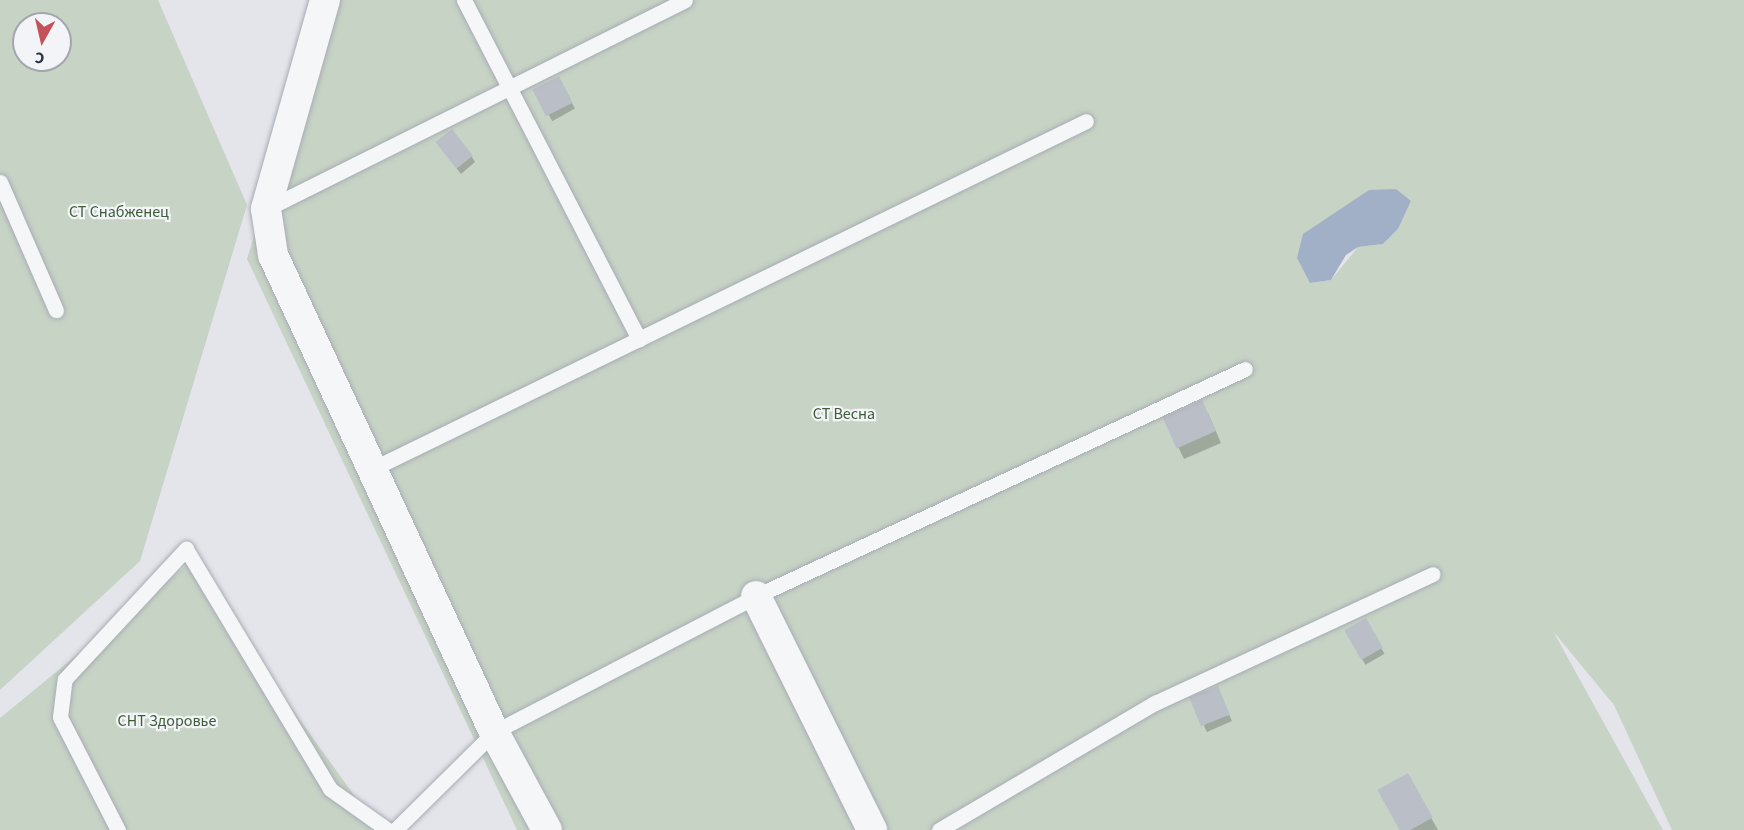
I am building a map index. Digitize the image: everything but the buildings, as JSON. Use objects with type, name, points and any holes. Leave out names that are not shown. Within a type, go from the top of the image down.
[{"type":"street","points":[[325,0],[266,209],[273,255],[494,732],[547,830]]},
{"type":"street","points":[[756,596],[872,830]]},
{"type":"lane","points":[[464,0],[508,90],[639,339]]},
{"type":"lane","points":[[266,209],[685,0]]},
{"type":"lane","points":[[372,469],[1086,121]]},
{"type":"lane","points":[[0,182],[56,310]]},
{"type":"lane","points":[[395,830],[494,732],[756,596],[1245,369]]},
{"type":"lane","points":[[118,830],[60,717],[65,679],[186,549],[330,789],[388,830]]},
{"type":"lane","points":[[939,830],[1155,703],[1433,574]]},
{"type":"green space","name":"СТ Снабженец","points":[[0,0],[158,0],[247,205],[140,561],[0,690]]},
{"type":"green space","name":"СТ Весна","points":[[327,0],[1744,0],[1744,830],[1672,830],[1614,705],[1553,631],[1663,830],[517,830],[247,259]],"holes":[[[1411,201],[1398,229],[1383,244],[1358,247],[1331,280],[1310,283]]]},
{"type":"green space","name":"СНТ Здоровье","points":[[188,564],[379,830],[0,830],[0,718]]},
{"type":"water","points":[[1396,189],[1411,201],[1398,229],[1383,244],[1358,247],[1346,255],[1331,280],[1310,283],[1297,258],[1303,234],[1369,190]]}]
